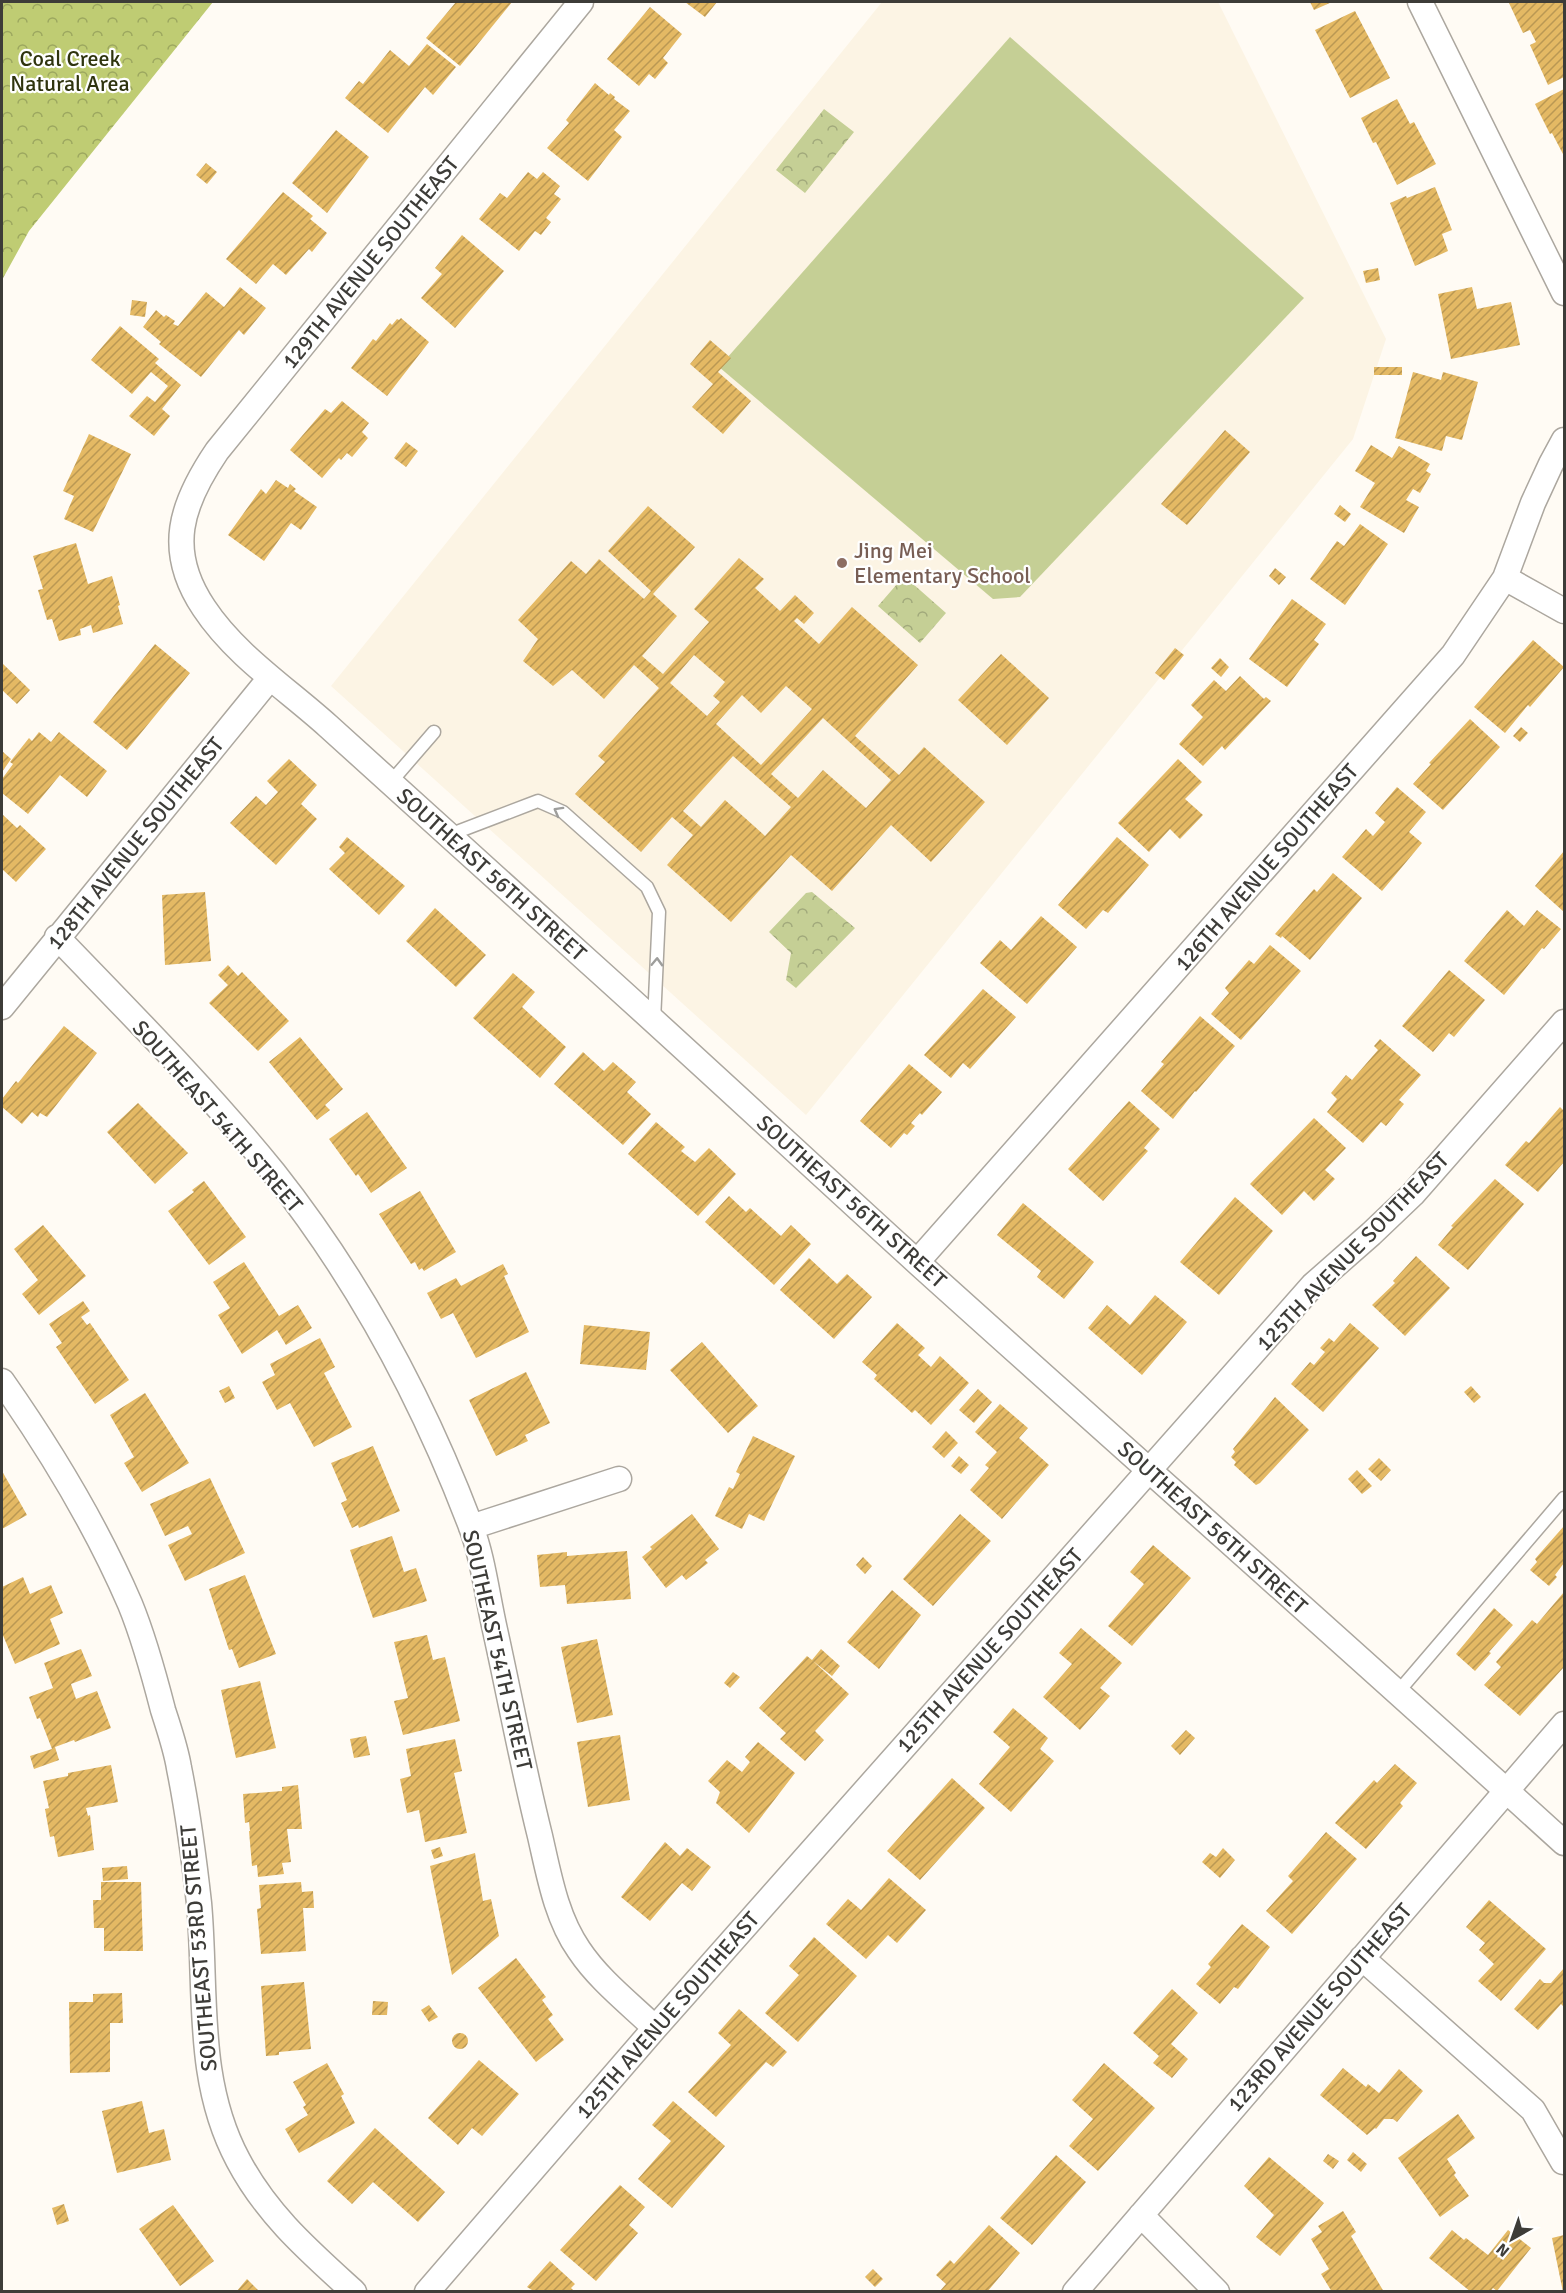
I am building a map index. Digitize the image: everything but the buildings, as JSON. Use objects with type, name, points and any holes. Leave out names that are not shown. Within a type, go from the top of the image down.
[{"type":"street","name":"129TH AVENUE SOUTHEAST","points":[[181,533],[188,504],[197,481],[217,451],[581,2]]},
{"type":"street","points":[[1420,2],[1564,293]]},
{"type":"street","name":"126TH AVENUE SOUTHEAST","points":[[917,1262],[1453,655],[1505,578],[1533,503],[1564,440]]},
{"type":"street","name":"SOUTHEAST 56TH STREET","points":[[181,533],[181,558],[188,579],[204,608],[221,630],[270,678],[314,714],[449,835],[917,1262],[1506,1790],[1562,1836]]},
{"type":"street","points":[[1505,578],[1564,610]]},
{"type":"street","name":"128TH AVENUE SOUTHEAST","points":[[2,1007],[270,678]]},
{"type":"street","name":"SOUTHEAST 54TH STREET","points":[[57,937],[195,1083],[274,1174],[339,1263],[392,1350],[432,1433],[471,1527],[533,1809],[554,1893],[565,1925],[578,1949],[596,1973],[655,2028]]},
{"type":"street","name":"125TH AVENUE SOUTHEAST","points":[[427,2292],[655,2028],[1313,1285],[1413,1194],[1564,1022]]},
{"type":"street","name":"SOUTHEAST 53RD STREET","points":[[2,1381],[34,1427],[94,1529],[130,1606],[153,1674],[179,1767],[199,1904],[203,2022],[208,2068],[219,2119],[238,2160],[265,2202],[290,2233],[354,2292]]},
{"type":"street","points":[[471,1527],[619,1479]]},
{"type":"street","name":"123RD AVENUE SOUTHEAST","points":[[1075,2292],[1564,1724]]},
{"type":"street","points":[[1362,1958],[1533,2110],[1563,2162]]},
{"type":"street","points":[[1141,2215],[1216,2292]]},
{"type":"lane","points":[[390,783],[434,732]]},
{"type":"lane","points":[[449,835],[538,801],[562,812],[647,887],[659,912],[654,1020]]},
{"type":"lane","points":[[1398,1692],[1564,1498]]},
{"type":"shaded area","name":"Jing Mei Elementary School","points":[[882,2],[1218,2],[1386,339],[1353,439],[806,1115],[331,686]]},
{"type":"green space","name":"Coal Creek Natural Area","points":[[2,2],[213,2],[29,231],[2,280]]},
{"type":"green space","points":[[1010,37],[1304,298],[1020,597],[993,599],[719,367]]},
{"type":"green space","points":[[824,109],[854,132],[805,193],[776,170]]},
{"type":"green space","points":[[904,576],[946,613],[920,643],[878,606]]},
{"type":"green space","points":[[812,892],[855,928],[796,988],[786,980],[791,953],[769,932],[806,893]]},
{"type":"place","name":"Jing Mei Elementary School","points":[[842,563]]}]
